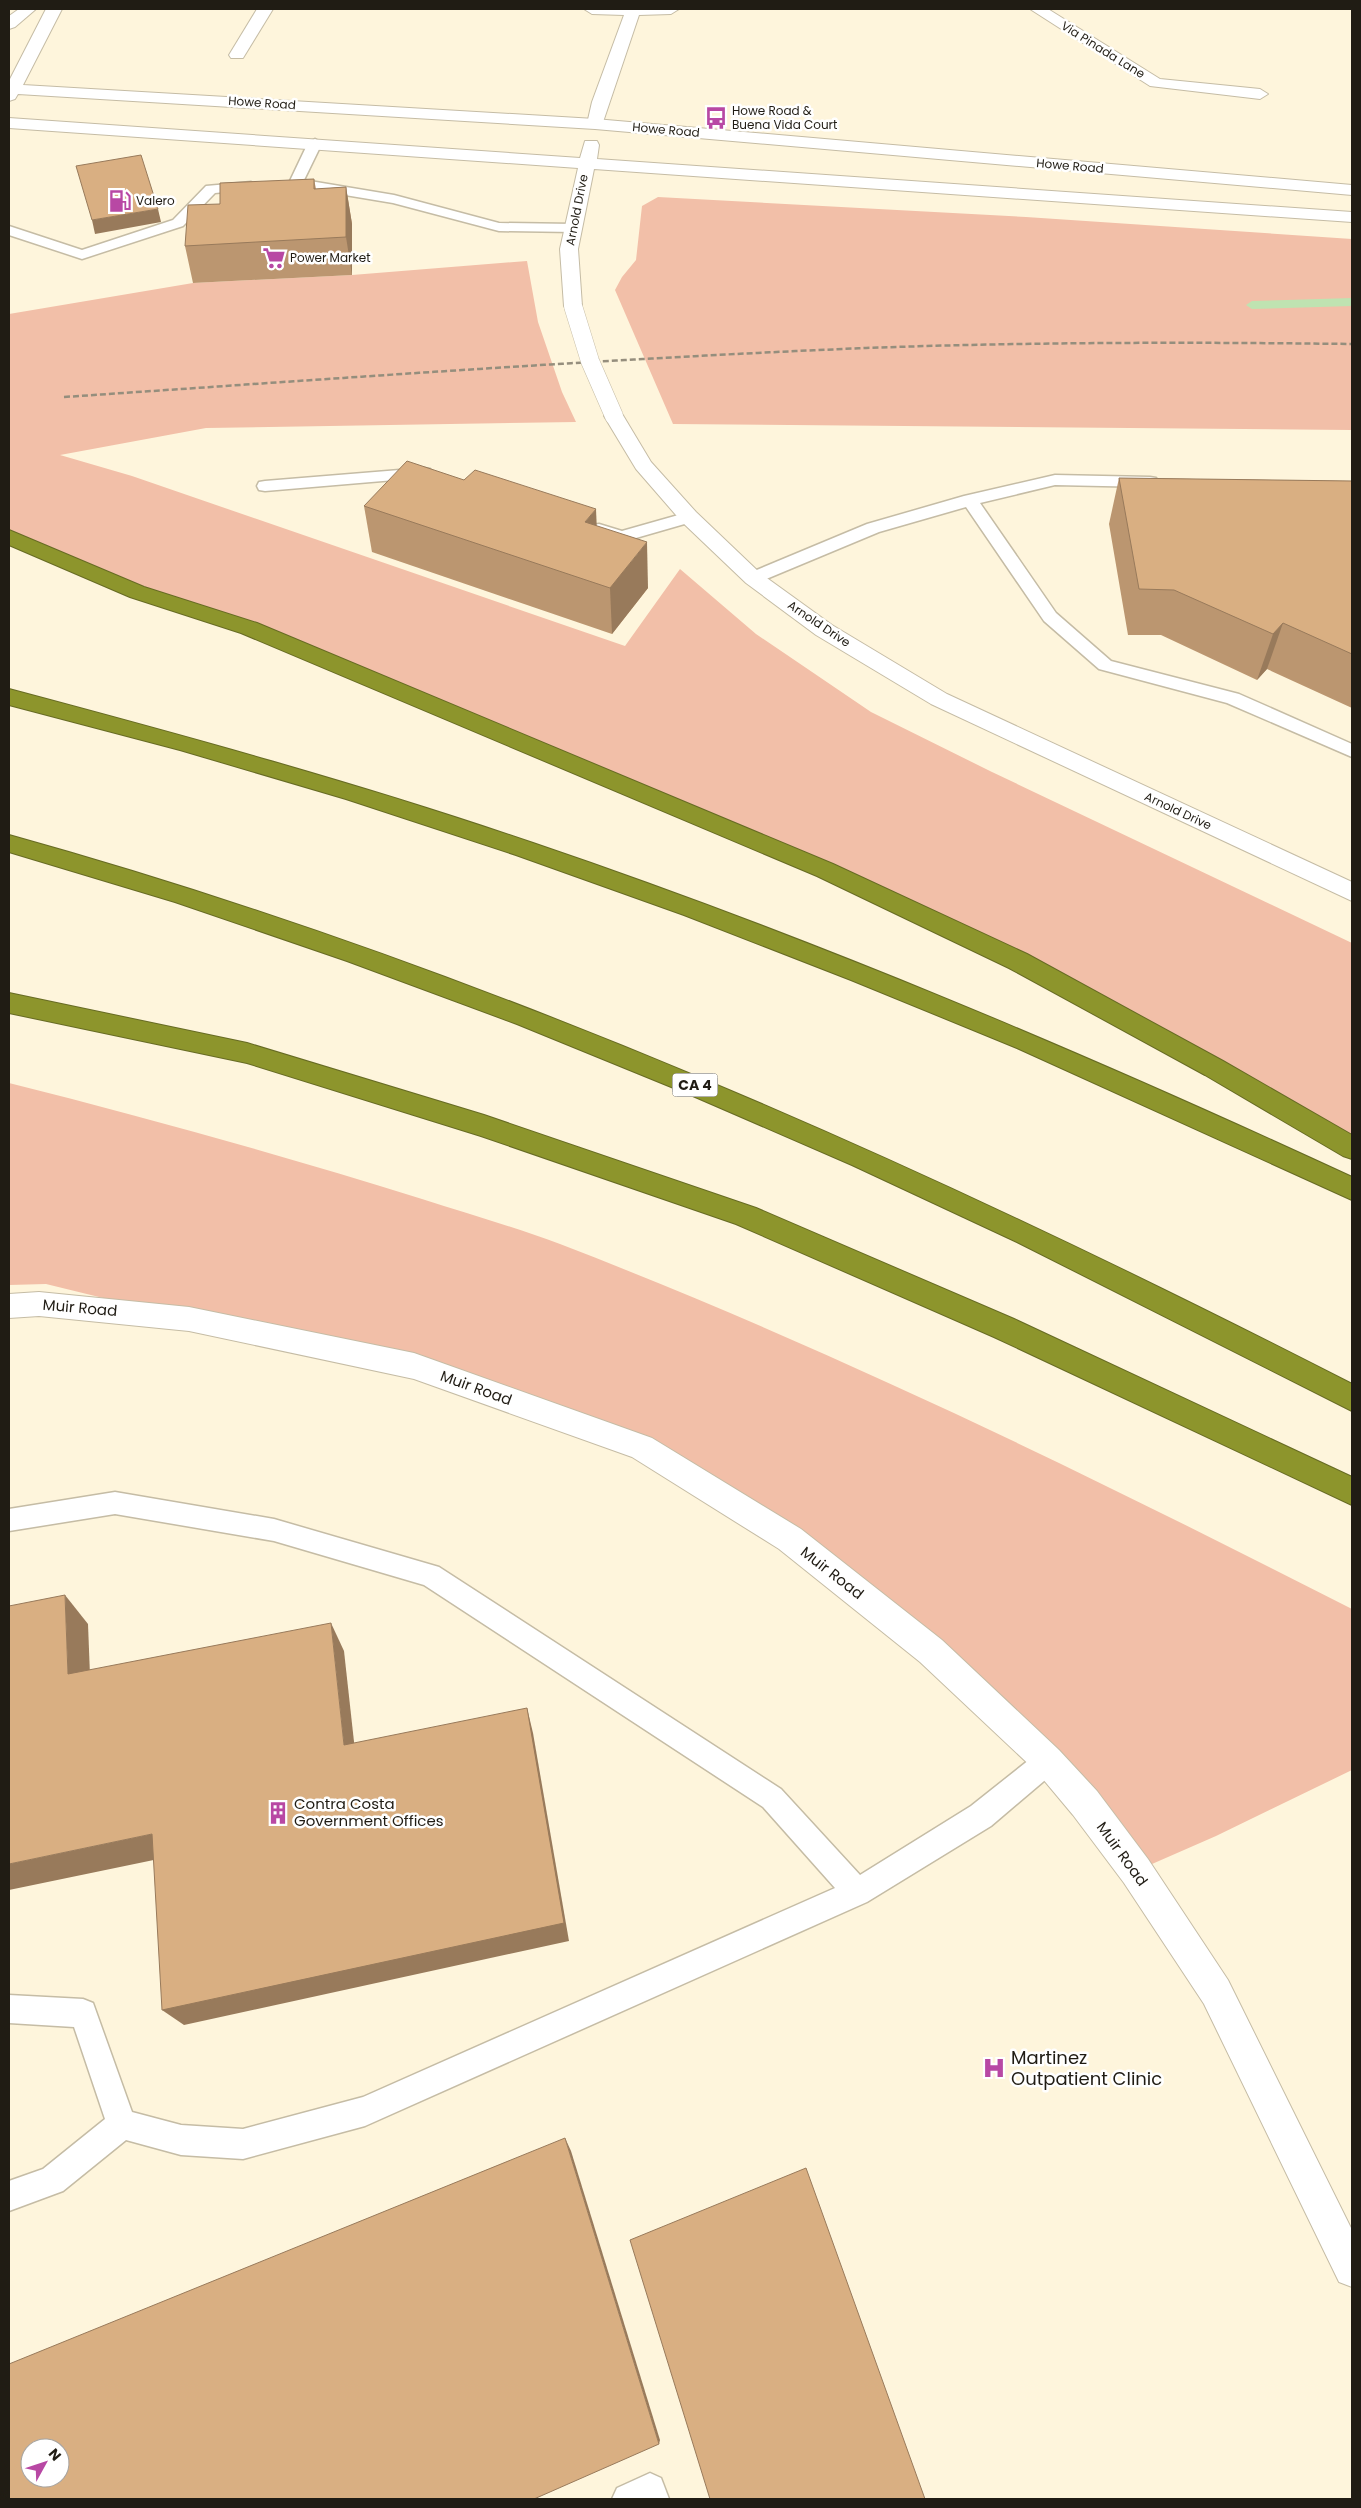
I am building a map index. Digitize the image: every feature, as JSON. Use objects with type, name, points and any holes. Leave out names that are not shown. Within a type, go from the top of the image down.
[{"type":"highway","points":[[9,537],[137,592],[249,628],[825,870],[1018,961],[1214,1068],[1352,1148]]},
{"type":"highway","points":[[9,697],[197,747],[326,784],[636,888],[966,1016],[1208,1122],[1352,1189]]},
{"type":"highway","name":"CA 4","points":[[9,843],[297,932],[501,1007],[699,1086],[841,1148],[1073,1256],[1352,1398]]},
{"type":"highway","points":[[9,1003],[247,1053],[484,1126],[746,1216],[1004,1328],[1352,1491]]},
{"type":"street","points":[[9,24],[28,9]]},
{"type":"street","points":[[10,91],[54,9]]},
{"type":"street","points":[[237,55],[265,9]]},
{"type":"street","points":[[592,9],[633,11],[671,9]]},
{"type":"street","name":"Via Pinada Lane","points":[[1038,9],[1156,83],[1260,94]]},
{"type":"street","name":"Arnold Drive","points":[[633,11],[600,102],[569,249],[573,306],[590,361],[614,416],[643,465],[689,517],[753,578],[824,630],[939,699],[1352,892]]},
{"type":"street","name":"Howe Road","points":[[10,91],[595,124],[1352,190]]},
{"type":"street","points":[[9,123],[1352,217]]},
{"type":"street","name":"Muir Road","points":[[9,1306],[40,1304],[189,1319],[414,1366],[642,1447],[790,1539],[931,1651],[1048,1761],[1085,1803],[1136,1871],[1216,1992],[1352,2270]]},
{"type":"lane","points":[[315,144],[291,183],[394,199],[499,227],[574,228]]},
{"type":"lane","points":[[9,230],[82,255],[178,224],[211,189],[267,185]]},
{"type":"lane","points":[[265,486],[428,472],[437,475]]},
{"type":"lane","points":[[753,578],[873,528],[970,500],[1055,480],[1164,483]]},
{"type":"lane","points":[[970,500],[1050,617],[1105,665],[1233,698],[1352,751]]},
{"type":"lane","points":[[584,524],[622,537],[689,517]]},
{"type":"lane","points":[[9,1520],[115,1503],[274,1530],[430,1575],[772,1798],[857,1892]]},
{"type":"lane","points":[[122,2124],[181,2140],[243,2144],[365,2111],[857,1892],[981,1816],[1048,1761]]},
{"type":"lane","points":[[9,2009],[83,2013],[122,2124]]},
{"type":"lane","points":[[9,2196],[52,2180],[122,2124]]},
{"type":"lane","points":[[628,2499],[650,2488],[654,2499]]},
{"type":"shaded area","points":[[658,197],[1026,217],[1352,239],[1352,430],[673,424],[615,290],[622,277],[636,260],[642,206]]},
{"type":"shaded area","points":[[527,261],[538,322],[562,392],[576,422],[206,428],[60,455],[132,476],[625,646],[680,569],[756,634],[871,712],[992,772],[1352,943],[1352,1148],[1018,961],[249,628],[137,592],[9,537],[9,314],[193,283],[352,275]]},
{"type":"shaded area","points":[[9,1083],[165,1124],[371,1183],[560,1244],[662,1284],[961,1416],[1157,1511],[1352,1609],[1352,1770],[1216,1836],[1136,1871],[931,1651],[642,1447],[414,1366],[189,1319],[46,1284],[9,1285]]},
{"type":"building","name":"Valero","points":[[141,155],[158,209],[92,220],[76,166]]},
{"type":"building","points":[[314,179],[314,189],[346,187],[346,237],[185,246],[188,205],[220,204],[220,183]]},
{"type":"building","points":[[407,461],[464,480],[475,470],[596,509],[585,522],[647,542],[610,588],[364,506]]},
{"type":"building","points":[[1119,478],[1352,481],[1352,654],[1283,623],[1273,634],[1174,590],[1139,589]]},
{"type":"building","name":"Contra Costa Government Offices","points":[[65,1595],[68,1674],[331,1623],[344,1745],[527,1708],[564,1923],[162,2010],[152,1834],[9,1864],[9,1606]]},
{"type":"building","points":[[565,2138],[659,2444],[534,2499],[9,2499],[9,2364]]},
{"type":"building","points":[[806,2168],[925,2499],[710,2499],[630,2240]]},
{"type":"waterway","points":[[1252,305],[1352,302]]},
{"type":"railway","points":[[64,397],[364,376],[866,348],[1109,343],[1352,344]]},
{"type":"place","name":"Howe Road & Buena Vida Court","points":[[716,118]]},
{"type":"place","name":"Valero","points":[[120,201]]},
{"type":"place","name":"Power Market","points":[[274,258]]},
{"type":"place","name":"Contra Costa Government Offices","points":[[278,1813]]},
{"type":"place","name":"Martinez Outpatient Clinic","points":[[994,2068]]}]
